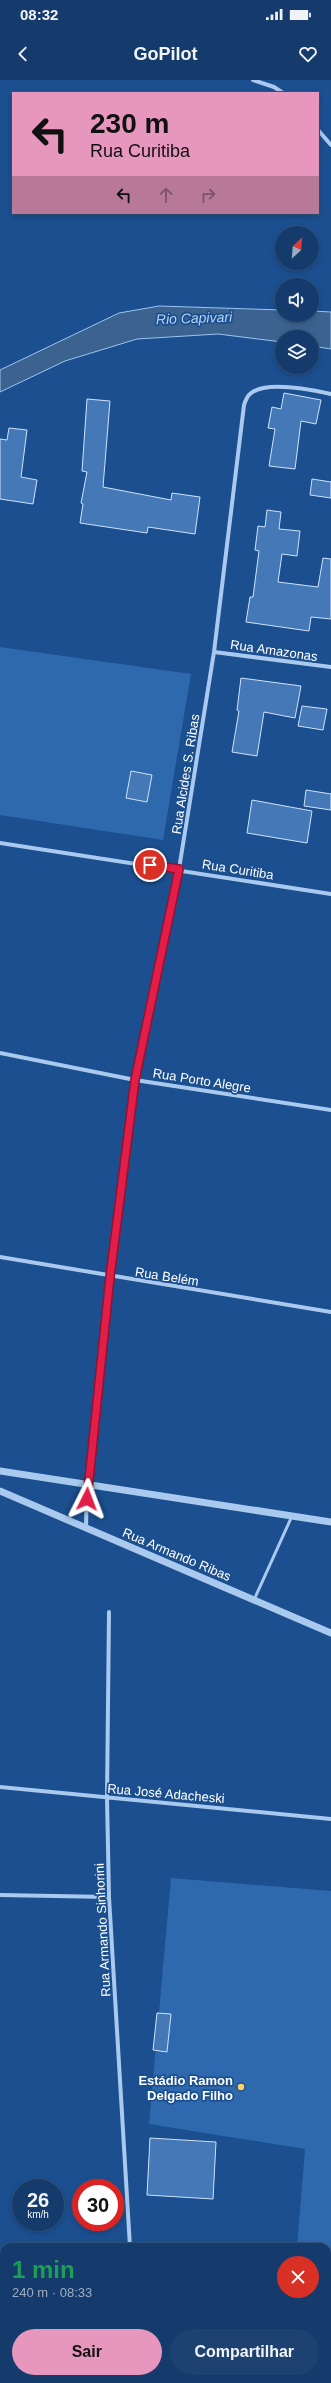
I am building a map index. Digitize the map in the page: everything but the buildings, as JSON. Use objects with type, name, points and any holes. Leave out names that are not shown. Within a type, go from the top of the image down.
[{"type":"street","points":[[254,80],[274,87],[281,92]]},
{"type":"street","points":[[319,131],[331,145]]},
{"type":"street","name":"Rua Alcides S. Ribas","points":[[86,1528],[87,1484],[110,1277],[135,1080],[179,869],[214,652],[240,420],[244,405],[250,394],[267,387],[311,389],[331,394]]},
{"type":"street","name":"Rua Amazonas","points":[[214,652],[331,667]]},
{"type":"street","name":"Rua Curitiba","points":[[0,843],[179,869],[331,894]]},
{"type":"street","name":"Rua Porto Alegre","points":[[0,1053],[135,1080],[331,1110]]},
{"type":"street","name":"Rua Belém","points":[[0,1257],[110,1277],[331,1312]]},
{"type":"street","points":[[0,1471],[331,1522]]},
{"type":"street","name":"Rua Armando Ribas","points":[[0,1491],[331,1633]]},
{"type":"street","name":"Rua Armando Ribas","points":[[0,1496],[13,1496]]},
{"type":"street","name":"Rua Armando Sinhorini","points":[[109,1612],[107,1798],[109,1897],[130,2243]]},
{"type":"street","name":"Rua José Adacheski","points":[[0,1787],[331,1819]]},
{"type":"street","points":[[0,1896],[109,1897]]},
{"type":"lane","points":[[254,1600],[292,1516]]},
{"type":"shaded area","points":[[0,647],[191,674],[163,840],[0,815]]},
{"type":"shaded area","name":"Estádio Ramon Delgado Filho","points":[[171,1878],[331,1891],[331,2243],[297,2243],[305,2149],[149,2124]]},
{"type":"water","name":"Rio Capivari","points":[[159,306],[275,310],[275,322],[319,322],[319,311],[331,312],[331,349],[319,347],[319,330],[275,330],[275,341],[218,334],[137,339],[65,361],[0,392],[0,370],[119,313]]},
{"type":"place","name":"Estádio Ramon Delgado Filho","points":[[241,2087]]},
{"type":"route","points":[[87,1499],[87,1484],[110,1277],[135,1080],[179,869],[150,865]]}]
